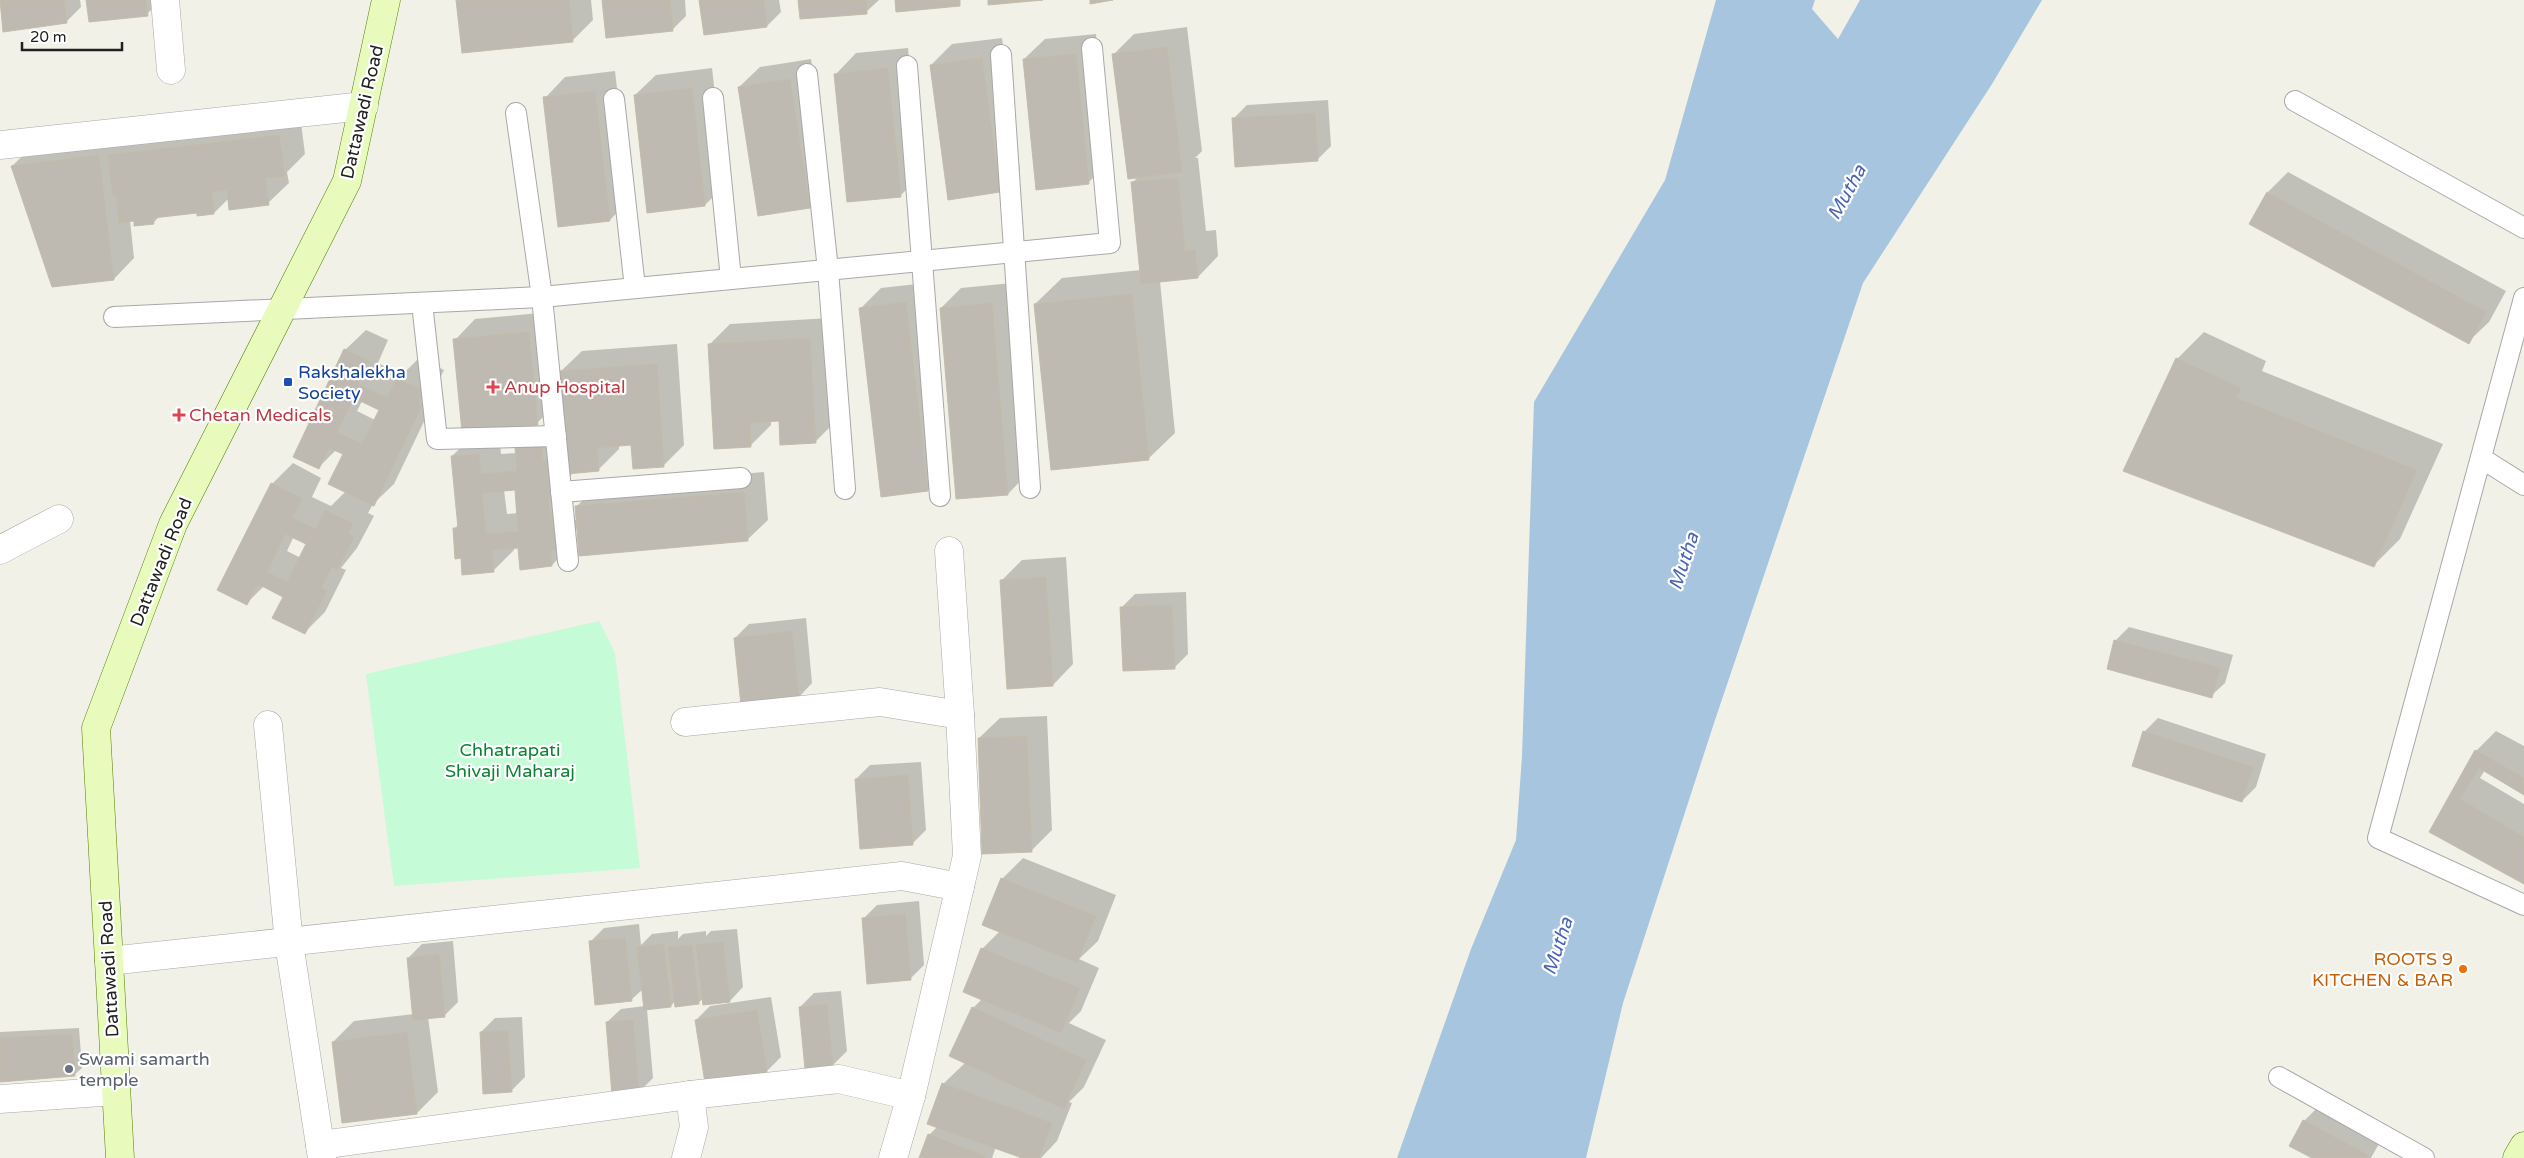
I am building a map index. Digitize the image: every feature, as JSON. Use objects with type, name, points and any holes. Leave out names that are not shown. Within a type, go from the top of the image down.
[{"type":"street","points":[[165,0],[170,70]]},
{"type":"street","name":"Dattawadi Road","points":[[120,1158],[96,728],[173,524],[348,180],[386,0]]},
{"type":"street","points":[[0,145],[364,106]]},
{"type":"street","points":[[0,550],[59,518]]},
{"type":"street","points":[[893,1158],[911,1096],[967,856],[949,551]]},
{"type":"street","points":[[685,722],[880,702],[960,715]]},
{"type":"street","points":[[268,725],[289,943],[321,1151],[690,1095],[839,1079],[911,1096]]},
{"type":"street","points":[[109,961],[902,876],[960,887]]},
{"type":"street","points":[[0,1099],[116,1091]]},
{"type":"street","points":[[686,1158],[694,1127],[690,1095]]},
{"type":"street","points":[[2517,1158],[2524,1146]]},
{"type":"lane","points":[[114,317],[542,297],[1110,242],[1092,48]]},
{"type":"lane","points":[[1001,55],[1030,488]]},
{"type":"lane","points":[[907,66],[940,496]]},
{"type":"lane","points":[[808,74],[828,270],[845,489]]},
{"type":"lane","points":[[713,98],[731,279]]},
{"type":"lane","points":[[614,99],[635,288]]},
{"type":"lane","points":[[2295,100],[2524,228]]},
{"type":"lane","points":[[516,113],[542,297],[568,560]]},
{"type":"lane","points":[[2524,298],[2378,838],[2524,906]]},
{"type":"lane","points":[[422,303],[437,439],[556,436]]},
{"type":"lane","points":[[2481,458],[2524,485]]},
{"type":"lane","points":[[561,492],[741,478]]},
{"type":"lane","points":[[2279,1077],[2424,1158]]},
{"type":"green space","name":"Chhatrapati Shivaji Maharaj","points":[[599,621],[615,653],[640,868],[394,886],[366,674]]},
{"type":"water","name":"Mutha","points":[[1716,0],[1815,0],[1812,9],[1838,39],[1860,0],[2042,0],[1992,84],[1863,283],[1715,720],[1623,1003],[1586,1158],[1397,1158],[1471,949],[1516,840],[1522,756],[1534,402],[1665,180]]},
{"type":"building","points":[[0,0],[64,0],[67,23],[3,32]]},
{"type":"building","points":[[86,0],[146,0],[148,16],[89,22]]},
{"type":"building","points":[[456,0],[569,0],[573,42],[462,53]]},
{"type":"building","points":[[602,0],[670,0],[673,31],[606,38]]},
{"type":"building","points":[[699,0],[764,0],[767,27],[704,35]]},
{"type":"building","points":[[798,0],[866,0],[867,14],[800,19]]},
{"type":"building","points":[[895,0],[960,0],[960,6],[896,12]]},
{"type":"building","points":[[988,0],[1043,0],[988,5]]},
{"type":"building","points":[[1090,0],[1113,0],[1090,4]]},
{"type":"building","points":[[1167,47],[1182,172],[1128,179],[1112,54]]},
{"type":"building","points":[[1076,54],[1089,184],[1036,190],[1023,59]]},
{"type":"building","points":[[982,58],[1000,192],[948,200],[930,65]]},
{"type":"building","points":[[888,68],[901,197],[847,202],[834,74]]},
{"type":"building","points":[[790,79],[810,208],[758,216],[738,87]]},
{"type":"building","points":[[692,88],[705,206],[647,213],[634,95]]},
{"type":"building","points":[[595,91],[610,221],[558,227],[543,97]]},
{"type":"building","points":[[1315,113],[1318,161],[1235,167],[1232,118]]},
{"type":"building","points":[[279,135],[285,176],[265,178],[269,205],[229,210],[227,190],[212,192],[214,214],[197,216],[197,213],[153,218],[154,224],[134,226],[134,221],[119,223],[116,195],[113,196],[108,155]]},
{"type":"building","points":[[99,155],[114,280],[52,287],[11,166]]},
{"type":"building","points":[[1178,178],[1185,251],[1195,250],[1198,278],[1141,284],[1131,182]]},
{"type":"building","points":[[2267,192],[2486,312],[2469,344],[2249,224]]},
{"type":"building","points":[[1132,294],[1149,460],[1051,470],[1034,304]]},
{"type":"building","points":[[906,302],[928,491],[881,497],[859,308]]},
{"type":"building","points":[[992,303],[1008,495],[956,499],[940,308]]},
{"type":"building","points":[[529,332],[538,425],[462,432],[453,339]]},
{"type":"building","points":[[810,338],[816,443],[780,445],[779,421],[750,423],[751,447],[714,449],[708,344]]},
{"type":"building","points":[[344,349],[369,361],[358,384],[387,398],[397,378],[424,391],[418,403],[422,405],[374,506],[328,484],[343,454],[329,448],[319,469],[293,457]],"holes":[[[354,398],[379,410],[362,444],[337,432]]]},
{"type":"building","points":[[2176,358],[2241,388],[2236,398],[2417,470],[2374,567],[2123,471]]},
{"type":"building","points":[[657,364],[664,467],[633,469],[631,445],[597,448],[599,471],[567,474],[560,371]]},
{"type":"building","points":[[542,445],[543,461],[550,461],[553,496],[548,497],[557,550],[551,550],[552,566],[520,570],[518,548],[492,550],[494,572],[462,575],[461,558],[455,559],[453,528],[458,528],[451,456],[479,454],[481,474],[517,471],[515,448]],"holes":[[[515,490],[518,532],[486,534],[482,493]]]},
{"type":"building","points":[[271,483],[302,498],[292,518],[316,529],[325,510],[353,524],[348,534],[354,537],[337,570],[332,567],[321,588],[327,591],[305,634],[272,618],[283,597],[258,584],[247,605],[217,590]],"holes":[[[285,534],[306,544],[287,582],[267,572]]]},
{"type":"building","points":[[744,492],[748,541],[579,556],[575,506]]},
{"type":"building","points":[[1046,577],[1053,686],[1007,689],[1000,580]]},
{"type":"building","points":[[1172,605],[1175,669],[1123,671],[1120,607]]},
{"type":"building","points":[[792,631],[799,698],[741,705],[734,638]]},
{"type":"building","points":[[2114,640],[2220,668],[2212,698],[2107,669]]},
{"type":"building","points":[[2143,731],[2253,767],[2242,802],[2132,766]]},
{"type":"building","points":[[1027,736],[1032,852],[982,854],[978,738]]},
{"type":"building","points":[[2475,750],[2524,778],[2524,795],[2479,768],[2460,799],[2524,837],[2524,884],[2429,832]]},
{"type":"building","points":[[908,775],[913,845],[860,849],[855,779]]},
{"type":"building","points":[[1001,878],[1096,916],[1077,963],[982,925]]},
{"type":"building","points":[[905,914],[911,980],[867,984],[862,918]]},
{"type":"building","points":[[625,938],[632,1001],[595,1005],[589,941]]},
{"type":"building","points":[[723,942],[730,1002],[703,1005],[696,945]]},
{"type":"building","points":[[664,944],[671,1007],[644,1010],[637,947]]},
{"type":"building","points":[[692,945],[699,1004],[675,1007],[668,947]]},
{"type":"building","points":[[981,948],[1080,988],[1061,1033],[963,992]]},
{"type":"building","points":[[439,954],[445,1017],[413,1020],[407,958]]},
{"type":"building","points":[[827,1004],[833,1066],[805,1069],[799,1007]]},
{"type":"building","points":[[972,1007],[1086,1060],[1064,1109],[949,1056]]},
{"type":"building","points":[[757,1010],[767,1072],[705,1083],[695,1020]]},
{"type":"building","points":[[633,1020],[639,1093],[612,1095],[606,1022]]},
{"type":"building","points":[[508,1031],[512,1092],[483,1094],[480,1032]]},
{"type":"building","points":[[407,1032],[417,1114],[342,1123],[332,1042]]},
{"type":"building","name":"Swami samarth temple","points":[[72,1034],[75,1076],[0,1082],[0,1038]]},
{"type":"building","points":[[942,1083],[1052,1123],[1039,1158],[1022,1158],[927,1124]]},
{"type":"building","points":[[2303,1120],[2368,1155],[2366,1158],[2312,1158],[2289,1146]]},
{"type":"building","points":[[928,1134],[985,1156],[985,1158],[919,1158]]},
{"type":"place","name":"Rakshalekha Society","points":[[288,382]]},
{"type":"place","name":"Anup Hospital","points":[[493,387]]},
{"type":"place","name":"Chetan Medicals","points":[[179,415]]},
{"type":"place","name":"ROOTS 9 KITCHEN & BAR","points":[[2463,969]]},
{"type":"place","name":"Swami samarth temple","points":[[69,1069]]}]
